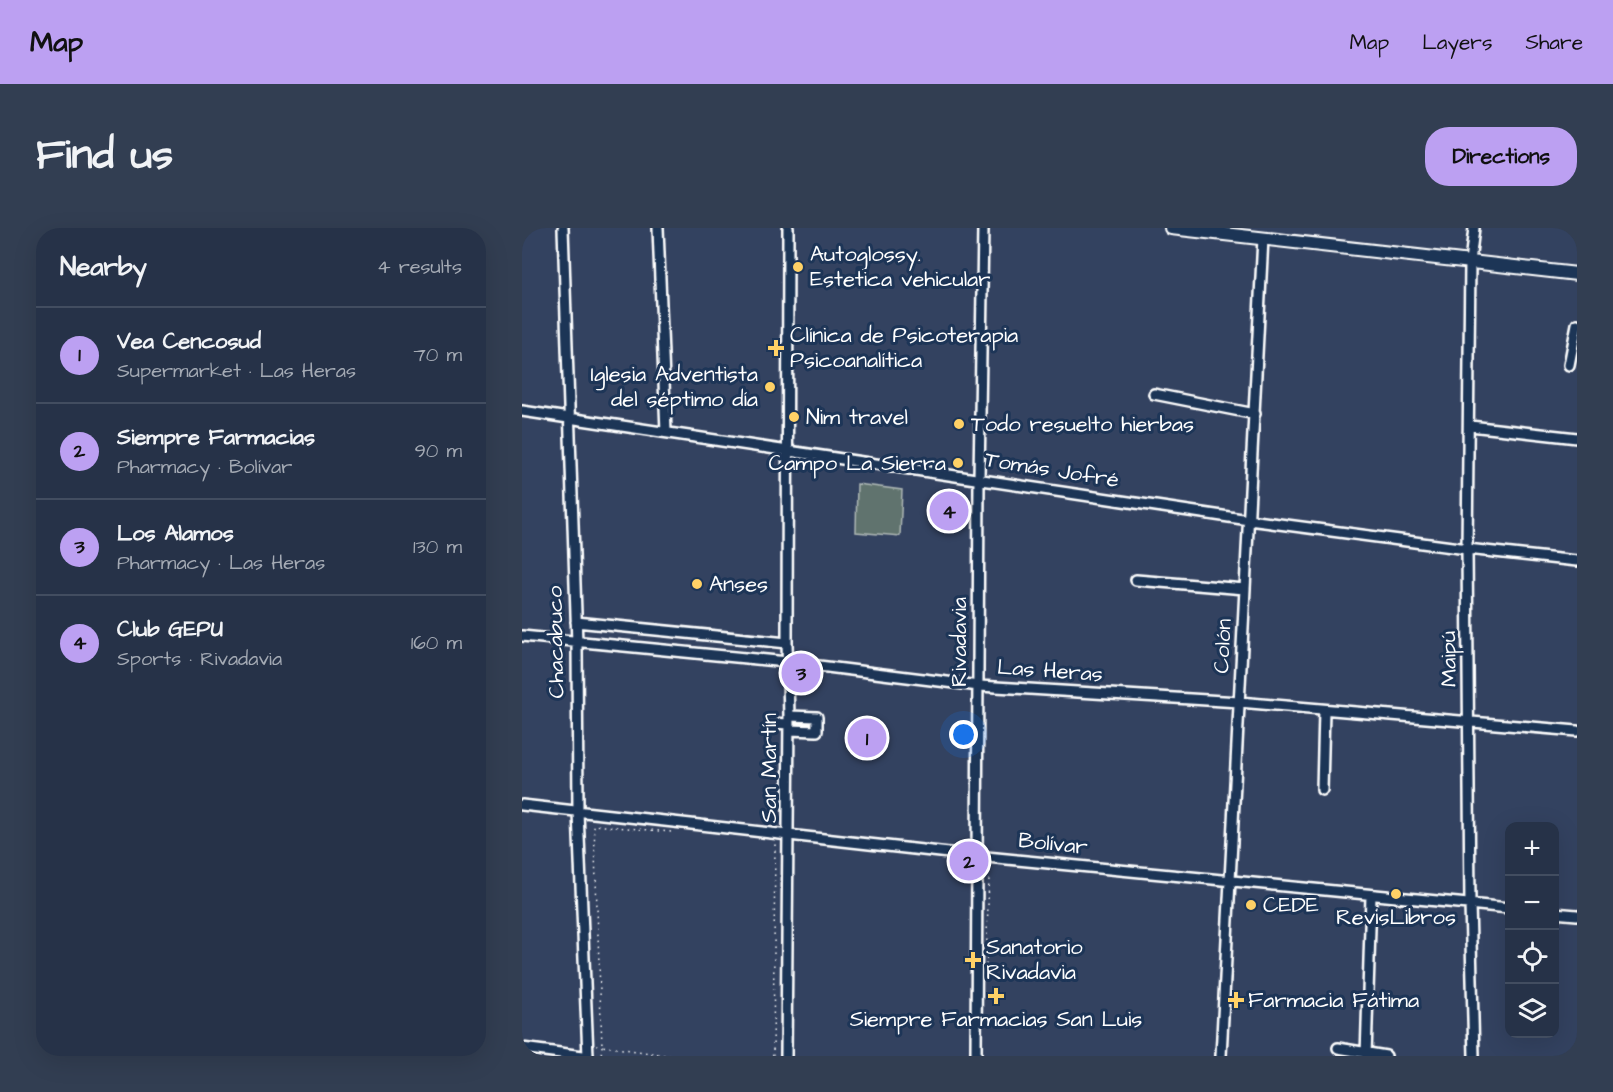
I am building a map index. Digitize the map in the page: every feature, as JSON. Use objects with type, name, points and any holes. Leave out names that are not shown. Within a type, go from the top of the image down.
[{"type":"main road","points":[[1171,228],[1262,233],[1470,262],[1577,274]]},
{"type":"street","name":"Chacabuco","points":[[563,228],[577,643],[578,812],[585,1056]]},
{"type":"street","points":[[658,228],[666,432]]},
{"type":"street","name":"San Martín","points":[[786,1056],[789,723],[787,662],[788,228]]},
{"type":"street","name":"Rivadavia","points":[[976,1056],[979,478],[983,228]]},
{"type":"street","name":"Maipú","points":[[1474,228],[1470,262],[1467,549],[1470,904],[1474,1056]]},
{"type":"street","name":"Colón","points":[[1221,1056],[1255,414],[1262,233]]},
{"type":"street","points":[[1569,365],[1577,324]]},
{"type":"street","points":[[1154,394],[1255,414]]},
{"type":"street","name":"Tomás Jofré","points":[[522,411],[1249,520],[1577,561]]},
{"type":"street","points":[[1470,426],[1577,438]]},
{"type":"street","points":[[1136,580],[1245,589]]},
{"type":"street","points":[[576,622],[787,643]]},
{"type":"street","name":"Las Heras","points":[[522,636],[787,662],[979,686],[1239,702],[1577,731]]},
{"type":"street","points":[[1322,790],[1324,711]]},
{"type":"street","points":[[772,723],[789,723]]},
{"type":"street","name":"Bolívar","points":[[522,805],[976,856],[1505,908]]},
{"type":"street","points":[[1366,1054],[1371,896]]},
{"type":"street","points":[[1559,913],[1577,915]]},
{"type":"street","points":[[522,1048],[585,1056]]},
{"type":"street","points":[[1338,1048],[1386,1056]]},
{"type":"path","points":[[672,1056],[602,1046],[594,825],[673,832]]},
{"type":"path","points":[[773,1056],[774,841]]},
{"type":"green space","points":[[857,484],[902,490],[900,536],[856,532]]},
{"type":"place","name":"Autoglossy. Estetica vehicular","points":[[798,267]]},
{"type":"place","name":"Clínica de Psicoterapia Psicoanalítica","points":[[776,348]]},
{"type":"place","name":"Iglesia Adventista del séptimo día","points":[[770,387]]},
{"type":"place","name":"Nim travel","points":[[794,417]]},
{"type":"place","name":"Todo resuelto hierbas","points":[[959,424]]},
{"type":"place","name":"Campo La Sierra","points":[[958,463]]},
{"type":"place","name":"Club GEPU","points":[[949,511]]},
{"type":"place","name":"Anses","points":[[697,584]]},
{"type":"place","name":"Los Alamos","points":[[801,673]]},
{"type":"place","name":"Vea Cencosud","points":[[867,738]]},
{"type":"place","name":"Siempre Farmacias","points":[[969,861]]},
{"type":"place","name":"RevisLibros","points":[[1396,894]]},
{"type":"place","name":"CEDE","points":[[1251,905]]},
{"type":"place","name":"Sanatorio Rivadavia","points":[[973,960]]},
{"type":"place","name":"Siempre Farmacias San Luis","points":[[996,996]]},
{"type":"place","name":"Farmacia Fátima","points":[[1236,1000]]}]
